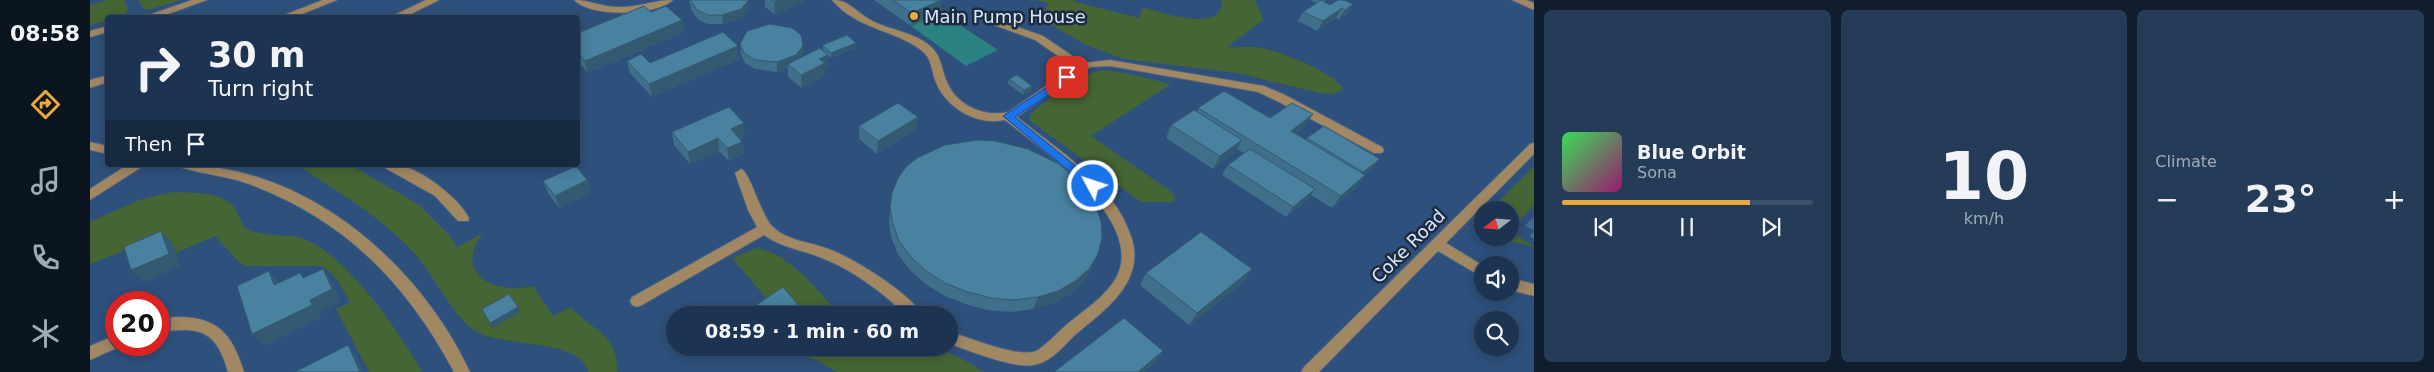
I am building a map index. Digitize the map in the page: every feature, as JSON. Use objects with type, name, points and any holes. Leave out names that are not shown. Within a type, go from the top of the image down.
[{"type":"lane","points":[[154,15],[202,0]]},
{"type":"lane","points":[[290,15],[332,0]]},
{"type":"lane","points":[[400,15],[434,0]]},
{"type":"lane","points":[[579,0],[600,8],[626,10],[668,0]]},
{"type":"lane","points":[[837,0],[871,24],[906,36],[930,51],[936,62],[943,87],[951,98],[962,107],[983,116],[1008,116],[1022,109],[1082,67],[1096,63],[1126,65],[1198,80],[1260,89],[1281,98],[1378,150]]},
{"type":"lane","points":[[1517,0],[1534,7]]},
{"type":"lane","points":[[998,23],[1038,38],[1082,67]]},
{"type":"lane","points":[[90,34],[105,30]]},
{"type":"lane","points":[[90,84],[105,79]]},
{"type":"lane","points":[[958,340],[1022,359],[1040,357],[1100,307],[1116,292],[1124,280],[1126,246],[1118,220],[1107,203],[1087,181],[1008,116]]},
{"type":"lane","points":[[90,146],[105,149]]},
{"type":"lane","name":"Coke Road","points":[[1310,372],[1534,146]]},
{"type":"lane","points":[[90,195],[133,167]]},
{"type":"lane","points":[[195,167],[265,185],[307,204],[346,227],[384,262],[420,303],[462,372]]},
{"type":"lane","points":[[393,167],[441,192],[452,202],[463,218]]},
{"type":"lane","points":[[741,173],[758,217],[773,234],[828,255],[860,272],[894,295],[906,306]]},
{"type":"lane","points":[[637,301],[766,228]]},
{"type":"lane","points":[[1437,244],[1474,267]]},
{"type":"lane","points":[[1519,286],[1534,290]]},
{"type":"lane","points":[[170,325],[195,324],[212,330],[225,341],[232,355],[236,372]]},
{"type":"lane","points":[[90,353],[105,346]]},
{"type":"shaded area","points":[[90,0],[1534,0],[1534,372],[90,372]]},
{"type":"shaded area","points":[[107,0],[124,0],[128,9],[125,15],[105,15],[105,21],[90,25],[90,5]]},
{"type":"shaded area","points":[[138,0],[181,0],[148,10],[144,9]]},
{"type":"shaded area","points":[[1036,0],[1075,0],[1075,2],[1139,18],[1143,7],[1176,16],[1202,19],[1213,17],[1220,11],[1222,0],[1255,0],[1263,20],[1227,47],[1258,47],[1281,54],[1320,70],[1331,77],[1343,90],[1334,94],[1320,93],[1237,73],[1124,59],[1086,45],[1043,20],[1048,3]]},
{"type":"shaded area","points":[[940,12],[998,50],[966,66],[911,26]]},
{"type":"shaded area","points":[[1104,70],[1171,84],[1091,136],[1169,190],[1175,196],[1174,202],[1141,202],[1029,120],[1031,113],[1065,87],[1084,76]]},
{"type":"shaded area","points":[[1534,166],[1534,205],[1519,221],[1519,201],[1499,201]]},
{"type":"shaded area","points":[[300,167],[354,167],[419,205],[450,236],[457,247],[483,233],[475,248],[472,260],[475,271],[482,279],[505,287],[533,286],[553,316],[571,307],[579,316],[609,340],[616,359],[617,372],[588,372],[582,361],[571,353],[555,348],[500,339],[484,335],[472,329],[456,313],[415,254],[388,228],[359,206]]},
{"type":"shaded area","points":[[173,192],[214,195],[222,198],[234,207],[245,228],[261,233],[304,239],[320,248],[337,261],[371,297],[401,337],[422,372],[369,372],[336,309],[350,302],[334,276],[320,266],[247,266],[240,263],[215,236],[176,253],[172,242],[130,259],[126,250],[90,264],[90,222],[139,200]]},
{"type":"shaded area","points":[[1519,237],[1534,247],[1519,244]]},
{"type":"shaded area","points":[[756,248],[769,252],[781,258],[803,275],[833,306],[773,306],[732,258]]},
{"type":"shaded area","points":[[802,356],[956,356],[983,372],[837,372],[816,360]]},
{"type":"building","points":[[690,0],[748,1],[741,9],[722,15],[708,15],[697,10]]},
{"type":"building","points":[[893,0],[941,0],[912,13]]},
{"type":"building","points":[[1321,0],[1330,5],[1338,0],[1353,4],[1345,10],[1342,8],[1323,21],[1303,12]]},
{"type":"building","points":[[644,6],[651,12],[666,6],[682,20],[585,61],[580,55],[580,32]]},
{"type":"building","points":[[770,24],[792,28],[801,35],[803,46],[796,55],[777,62],[755,60],[744,53],[740,44],[747,31]]},
{"type":"building","points":[[723,32],[738,46],[649,84],[627,61],[641,54],[650,63]]},
{"type":"building","points":[[847,35],[856,43],[831,53],[823,45]]},
{"type":"building","points":[[820,48],[828,55],[819,59],[825,63],[801,75],[788,64]]},
{"type":"building","points":[[1017,75],[1032,86],[1024,90],[1009,79]]},
{"type":"building","points":[[1224,91],[1270,118],[1292,103],[1313,114],[1291,131],[1365,175],[1341,196],[1198,108]]},
{"type":"building","points":[[898,103],[918,117],[878,141],[859,126]]},
{"type":"building","points":[[729,107],[744,123],[731,129],[742,142],[727,148],[718,138],[688,152],[672,132]]},
{"type":"building","points":[[1194,110],[1242,140],[1220,156],[1171,125]]},
{"type":"building","points":[[1324,126],[1380,159],[1363,172],[1307,138]]},
{"type":"building","points":[[978,140],[995,141],[1028,149],[1059,164],[1087,190],[1096,206],[1101,222],[1102,238],[1098,254],[1089,269],[1075,281],[1058,291],[1038,297],[1014,300],[991,298],[945,283],[926,271],[911,257],[899,241],[890,208],[892,193],[898,178],[906,167],[917,158],[945,145]]},
{"type":"building","points":[[1250,149],[1315,189],[1293,207],[1228,165]]},
{"type":"building","points":[[574,167],[577,167],[587,180],[555,196],[543,181]]},
{"type":"building","points":[[161,231],[169,254],[131,270],[124,247]]},
{"type":"building","points":[[1201,232],[1252,269],[1197,313],[1146,273]]},
{"type":"building","points":[[323,269],[332,289],[310,300],[312,305],[252,334],[237,286],[269,271],[274,285],[300,273],[303,278]]},
{"type":"building","points":[[783,287],[799,306],[755,306]]},
{"type":"building","points":[[509,294],[518,307],[490,323],[482,309]]},
{"type":"building","points":[[1124,318],[1163,351],[1138,372],[1054,372]]},
{"type":"building","points":[[348,345],[360,372],[295,372]]},
{"type":"place","name":"Main Pump House","points":[[914,16]]},
{"type":"route","points":[[1067,77],[1022,109],[1008,116],[1093,186]]}]
